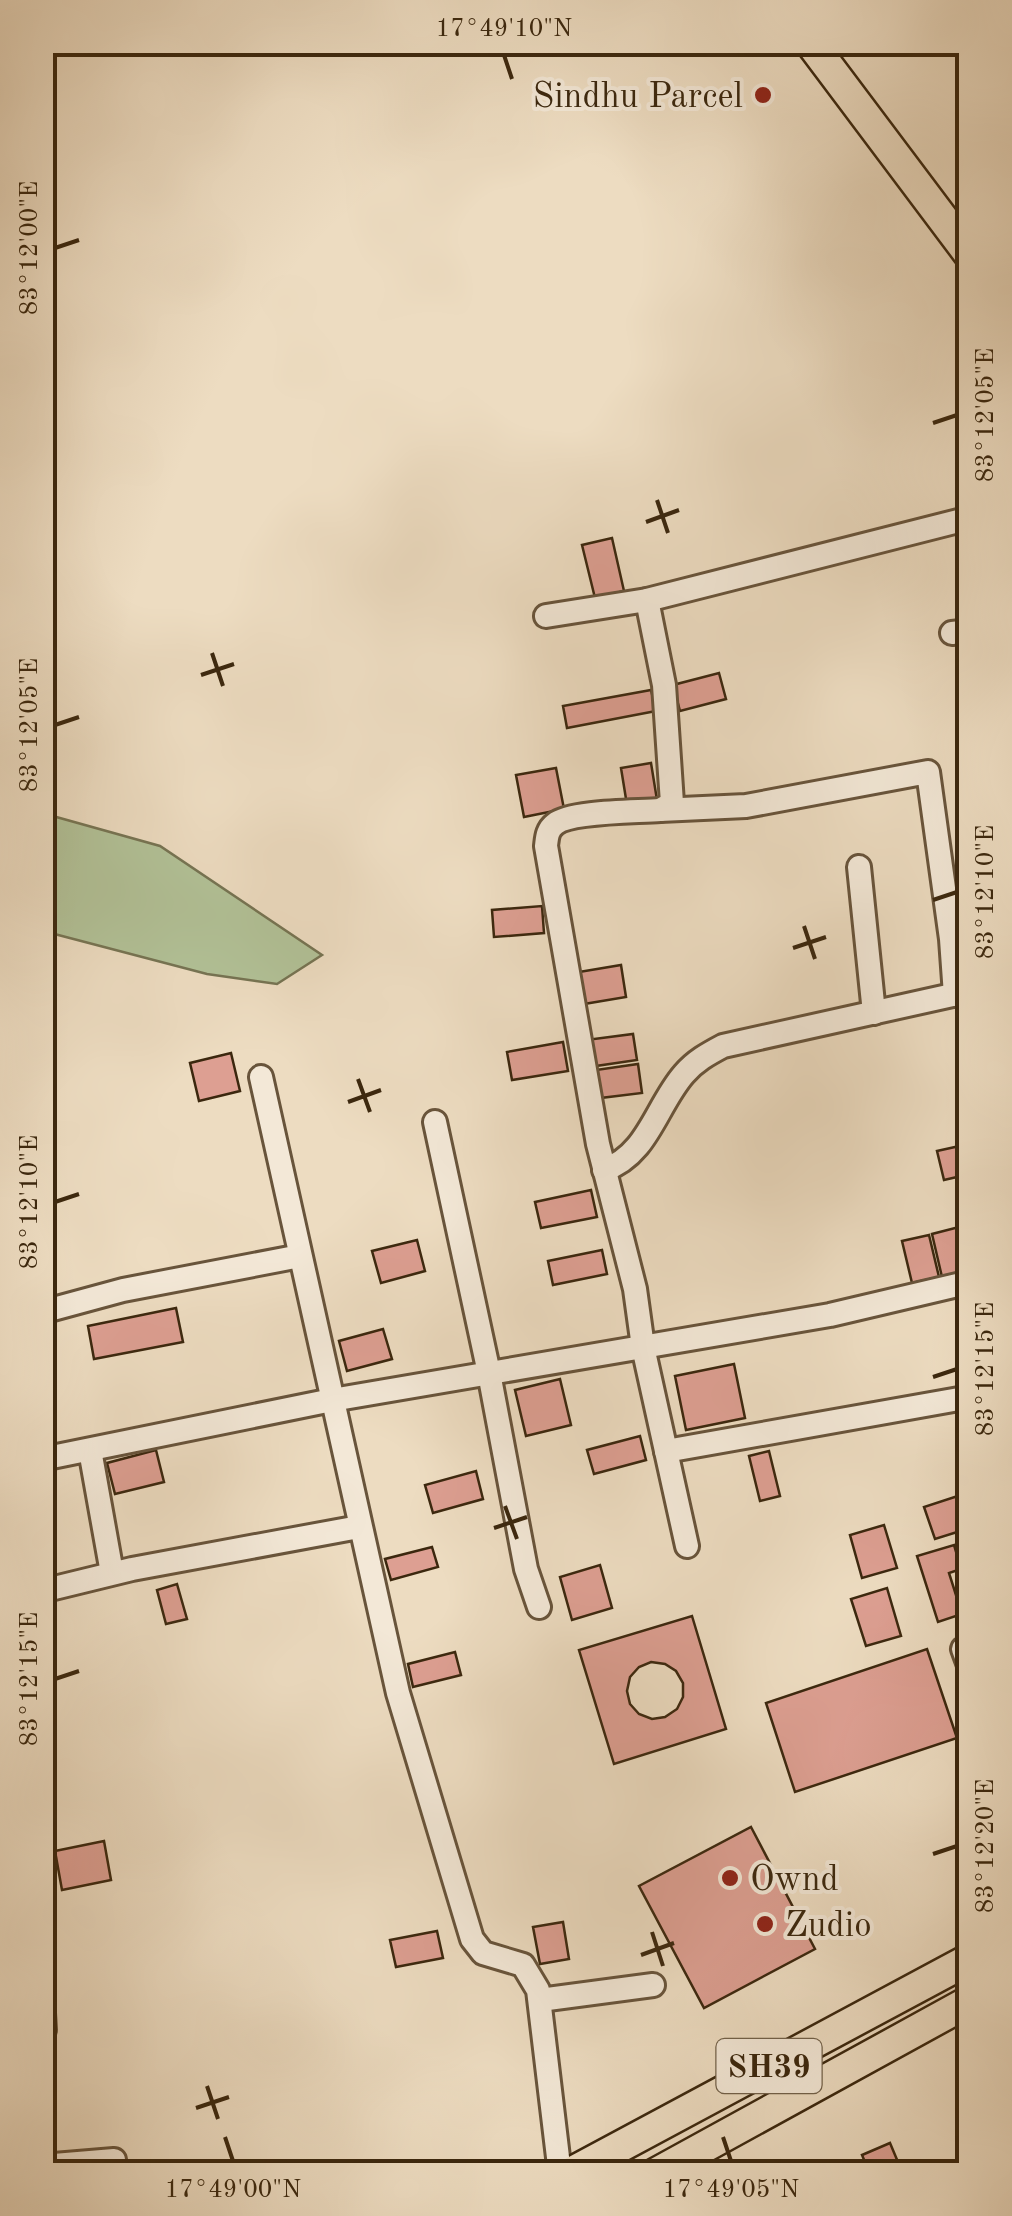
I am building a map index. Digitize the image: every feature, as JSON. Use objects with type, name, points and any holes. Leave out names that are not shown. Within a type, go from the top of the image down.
[{"type":"main road","points":[[810,42],[970,256]]},
{"type":"main road","name":"SH39","points":[[569,2174],[970,1959]]},
{"type":"main road","points":[[608,2174],[970,1973]]},
{"type":"main road","name":"SH39","points":[[654,2174],[970,2001]]},
{"type":"street","points":[[546,616],[646,600],[970,518]]},
{"type":"street","points":[[646,600],[664,686],[673,798],[670,806],[660,810]]},
{"type":"street","points":[[604,1170],[617,1166],[633,1153],[682,1076],[699,1059],[724,1046],[962,993],[928,772],[746,806],[566,820],[556,823],[547,835],[547,856],[604,1170],[635,1288],[643,1346],[687,1546]]},
{"type":"street","points":[[859,867],[874,1013]]},
{"type":"street","points":[[261,1077],[398,1693],[472,1939],[483,1953],[514,1961],[530,1971],[540,2000],[560,2174]]},
{"type":"street","points":[[434,1122],[490,1373],[526,1569],[540,1607]]},
{"type":"street","points":[[42,1312],[123,1290],[300,1256]]},
{"type":"street","points":[[42,1459],[332,1400],[830,1315],[970,1282]]},
{"type":"street","points":[[666,1451],[959,1399]]},
{"type":"street","points":[[90,1450],[112,1573]]},
{"type":"street","points":[[42,1591],[112,1573],[360,1527]]},
{"type":"street","points":[[540,2000],[653,1985]]},
{"type":"street","points":[[42,1996],[44,2030]]},
{"type":"street","points":[[42,2166],[114,2160]]},
{"type":"green space","points":[[42,813],[160,846],[322,955],[277,984],[207,974],[43,931]]},
{"type":"building","points":[[612,538],[624,591],[595,598],[582,545]]},
{"type":"building","points":[[719,673],[726,699],[680,711],[673,685]]},
{"type":"building","points":[[651,690],[656,711],[567,728],[563,706]]},
{"type":"building","points":[[651,763],[657,800],[627,805],[621,768]]},
{"type":"building","points":[[556,768],[564,809],[524,817],[516,775]]},
{"type":"building","points":[[542,906],[544,933],[494,937],[492,910]]},
{"type":"building","points":[[621,965],[626,997],[578,1005],[573,973]]},
{"type":"building","points":[[633,1034],[637,1060],[589,1067],[586,1040]]},
{"type":"building","points":[[563,1042],[568,1071],[512,1080],[507,1052]]},
{"type":"building","points":[[231,1053],[240,1091],[199,1101],[190,1063]]},
{"type":"building","points":[[638,1064],[642,1093],[592,1099],[589,1071]]},
{"type":"building","points":[[964,1145],[970,1174],[944,1180],[937,1151]]},
{"type":"building","points":[[591,1190],[597,1217],[541,1228],[535,1202]]},
{"type":"building","points":[[959,1227],[970,1271],[942,1277],[932,1234]]},
{"type":"building","points":[[929,1235],[939,1277],[912,1283],[902,1241]]},
{"type":"building","points":[[417,1240],[425,1271],[381,1283],[372,1251]]},
{"type":"building","points":[[602,1250],[607,1274],[553,1285],[548,1261]]},
{"type":"building","points":[[176,1308],[183,1342],[94,1359],[88,1326]]},
{"type":"building","points":[[383,1329],[392,1359],[347,1371],[339,1341]]},
{"type":"building","points":[[734,1364],[745,1418],[686,1430],[675,1376]]},
{"type":"building","points":[[42,1379],[54,1425],[42,1428]]},
{"type":"building","points":[[560,1379],[571,1425],[526,1436],[515,1390]]},
{"type":"building","points":[[640,1436],[646,1460],[594,1474],[587,1450]]},
{"type":"building","points":[[156,1450],[164,1482],[115,1494],[107,1463]]},
{"type":"building","points":[[769,1451],[780,1496],[760,1501],[749,1456]]},
{"type":"building","points":[[476,1471],[483,1499],[433,1513],[425,1485]]},
{"type":"building","points":[[970,1492],[970,1528],[935,1539],[924,1507]]},
{"type":"building","points":[[884,1525],[897,1568],[862,1578],[850,1535]]},
{"type":"building","points":[[954,1545],[961,1569],[949,1573],[962,1614],[938,1622],[917,1556]]},
{"type":"building","points":[[432,1547],[438,1567],[391,1580],[385,1559]]},
{"type":"building","points":[[600,1565],[612,1608],[572,1620],[560,1577]]},
{"type":"building","points":[[177,1584],[187,1619],[166,1624],[157,1590]]},
{"type":"building","points":[[887,1588],[901,1636],[866,1646],[851,1599]]},
{"type":"building","points":[[692,1616],[726,1729],[614,1764],[579,1650]],"holes":[[[651,1662],[676,1671],[683,1683],[683,1697],[677,1709],[652,1719],[639,1714],[630,1704],[630,1677]]]},
{"type":"building","points":[[927,1649],[957,1738],[795,1792],[766,1703]]},
{"type":"building","points":[[455,1652],[461,1675],[413,1687],[408,1664]]},
{"type":"building","points":[[751,1827],[815,1949],[704,2008],[639,1886]]},
{"type":"building","points":[[104,1841],[111,1880],[62,1890],[55,1851]]},
{"type":"building","points":[[563,1922],[569,1959],[540,1964],[533,1927]]},
{"type":"building","points":[[437,1931],[443,1958],[396,1967],[390,1940]]},
{"type":"building","points":[[890,2143],[903,2174],[870,2174],[862,2155]]},
{"type":"place","name":"Sindhu Parcel","points":[[763,95]]},
{"type":"place","name":"Ownd","points":[[730,1878]]},
{"type":"place","name":"Zudio","points":[[765,1924]]}]
